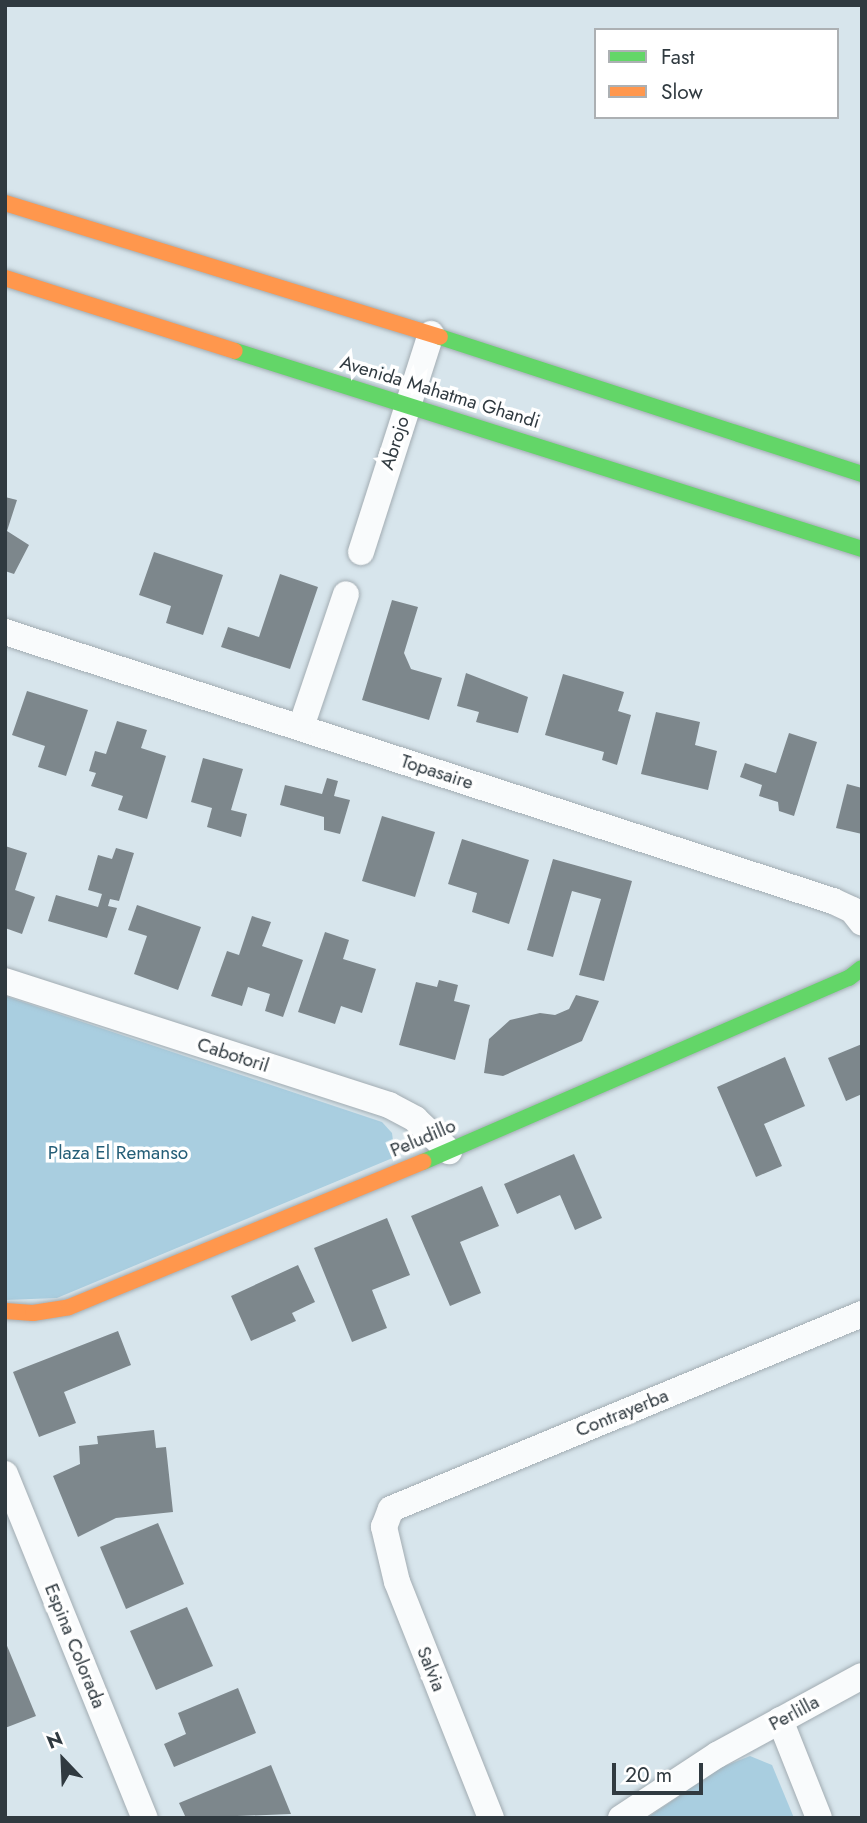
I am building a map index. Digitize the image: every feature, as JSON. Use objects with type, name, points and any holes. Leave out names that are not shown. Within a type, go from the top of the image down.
[{"type":"main road","points":[[5,203],[431,334],[862,474]]},
{"type":"main road","name":"Avenida Mahatma Ghandi","points":[[5,278],[862,548]]},
{"type":"main road","name":"Peludillo","points":[[5,1311],[33,1313],[69,1307],[449,1150],[856,973]]},
{"type":"street","name":"Abrojo","points":[[360,552],[431,334]]},
{"type":"street","points":[[300,727],[346,594]]},
{"type":"street","name":"Topasaire","points":[[5,632],[833,901],[852,911],[862,923]]},
{"type":"street","name":"Cabotoril","points":[[5,981],[389,1105],[415,1119],[449,1150]]},
{"type":"street","name":"Contrayerba","points":[[385,1517],[409,1499],[862,1314]]},
{"type":"street","name":"Espina Colorada","points":[[5,1474],[145,1818]]},
{"type":"street","name":"Salvia","points":[[385,1517],[387,1547],[397,1582],[491,1818]]},
{"type":"street","name":"Perlilla","points":[[621,1818],[780,1720],[862,1676]]},
{"type":"street","points":[[780,1720],[819,1818]]},
{"type":"green space","name":"Plaza El Remanso","points":[[5,996],[382,1122],[392,1133],[395,1157],[57,1298],[5,1300]]},
{"type":"green space","points":[[750,1756],[772,1765],[794,1818],[647,1818],[720,1768]]},
{"type":"building","points":[[5,497],[17,500],[7,531],[29,545],[14,574],[5,571]]},
{"type":"building","points":[[154,552],[223,575],[203,635],[166,623],[171,606],[139,595]]},
{"type":"building","points":[[280,574],[318,587],[290,669],[221,647],[228,627],[259,637]]},
{"type":"building","points":[[392,600],[418,607],[404,653],[411,669],[442,678],[429,720],[362,700]]},
{"type":"building","points":[[466,673],[528,697],[518,733],[476,722],[479,712],[457,706]]},
{"type":"building","points":[[563,674],[624,692],[618,711],[631,715],[617,765],[602,760],[604,752],[545,735]]},
{"type":"building","points":[[27,691],[88,710],[66,776],[38,767],[45,746],[12,735]]},
{"type":"building","points":[[656,712],[700,722],[695,745],[717,751],[708,790],[641,774]]},
{"type":"building","points":[[117,721],[147,730],[141,748],[166,756],[147,819],[118,810],[123,796],[91,786],[96,773],[89,771],[95,751],[106,754]]},
{"type":"building","points":[[789,733],[817,742],[794,816],[779,811],[778,802],[759,796],[762,785],[740,777],[745,763],[776,773]]},
{"type":"building","points":[[203,758],[243,769],[231,810],[247,814],[241,837],[207,827],[212,808],[191,802]]},
{"type":"building","points":[[327,778],[338,781],[334,796],[350,800],[340,834],[324,830],[324,817],[280,805],[285,785],[322,794]]},
{"type":"building","points":[[847,784],[862,788],[862,834],[836,828]]},
{"type":"building","points":[[382,816],[435,832],[415,897],[362,881]]},
{"type":"building","points":[[462,839],[529,860],[509,924],[472,912],[477,893],[448,884]]},
{"type":"building","points":[[5,846],[27,853],[15,890],[35,897],[22,934],[5,928]]},
{"type":"building","points":[[116,848],[134,853],[119,901],[110,899],[108,906],[117,908],[107,938],[48,921],[56,895],[98,907],[102,894],[88,890],[98,855],[112,859]]},
{"type":"building","points":[[553,859],[632,881],[604,981],[579,975],[601,899],[572,891],[553,957],[527,950]]},
{"type":"building","points":[[137,905],[201,927],[178,990],[134,974],[147,936],[128,930]]},
{"type":"building","points":[[252,916],[271,922],[262,946],[303,960],[283,1017],[265,1011],[270,994],[248,987],[242,1006],[211,996],[227,951],[239,955]]},
{"type":"building","points":[[325,932],[349,940],[343,959],[376,969],[362,1013],[341,1006],[335,1024],[298,1012]]},
{"type":"building","points":[[439,980],[458,985],[454,1001],[470,1005],[455,1060],[399,1045],[416,982],[437,987]]},
{"type":"building","points":[[576,995],[599,1001],[582,1041],[503,1076],[484,1073],[489,1039],[510,1020],[540,1013],[555,1015],[569,1009]]},
{"type":"building","points":[[862,1044],[862,1094],[846,1101],[828,1058]]},
{"type":"building","points":[[785,1057],[805,1106],[764,1124],[782,1166],[756,1177],[717,1087]]},
{"type":"building","points":[[574,1154],[602,1218],[575,1230],[560,1195],[517,1214],[504,1184]]},
{"type":"building","points":[[482,1186],[499,1226],[460,1242],[481,1293],[450,1306],[411,1216]]},
{"type":"building","points":[[387,1218],[410,1275],[372,1290],[387,1328],[352,1342],[314,1248]]},
{"type":"building","points":[[298,1265],[315,1302],[292,1313],[296,1321],[251,1341],[231,1296]]},
{"type":"building","points":[[118,1331],[131,1365],[64,1392],[76,1423],[39,1437],[13,1372]]},
{"type":"building","points":[[154,1430],[156,1448],[166,1447],[173,1512],[116,1518],[78,1537],[53,1476],[80,1464],[79,1446],[98,1444],[97,1436]]},
{"type":"building","points":[[158,1523],[184,1584],[126,1609],[100,1547]]},
{"type":"building","points":[[187,1607],[213,1666],[156,1690],[130,1631]]},
{"type":"building","points":[[5,1641],[36,1716],[5,1728]]},
{"type":"building","points":[[238,1688],[256,1733],[174,1767],[164,1744],[186,1734],[178,1713]]},
{"type":"building","points":[[271,1765],[291,1814],[186,1818],[179,1803]]},
{"type":"traffic: fast","points":[[440,337],[862,474]]},
{"type":"traffic: fast","points":[[235,351],[862,549]]},
{"type":"traffic: fast","points":[[423,1162],[849,978],[862,968]]},
{"type":"traffic: slow","points":[[5,203],[440,337]]},
{"type":"traffic: slow","points":[[5,278],[235,351]]},
{"type":"traffic: slow","points":[[5,1311],[33,1313],[69,1307],[423,1162]]}]
